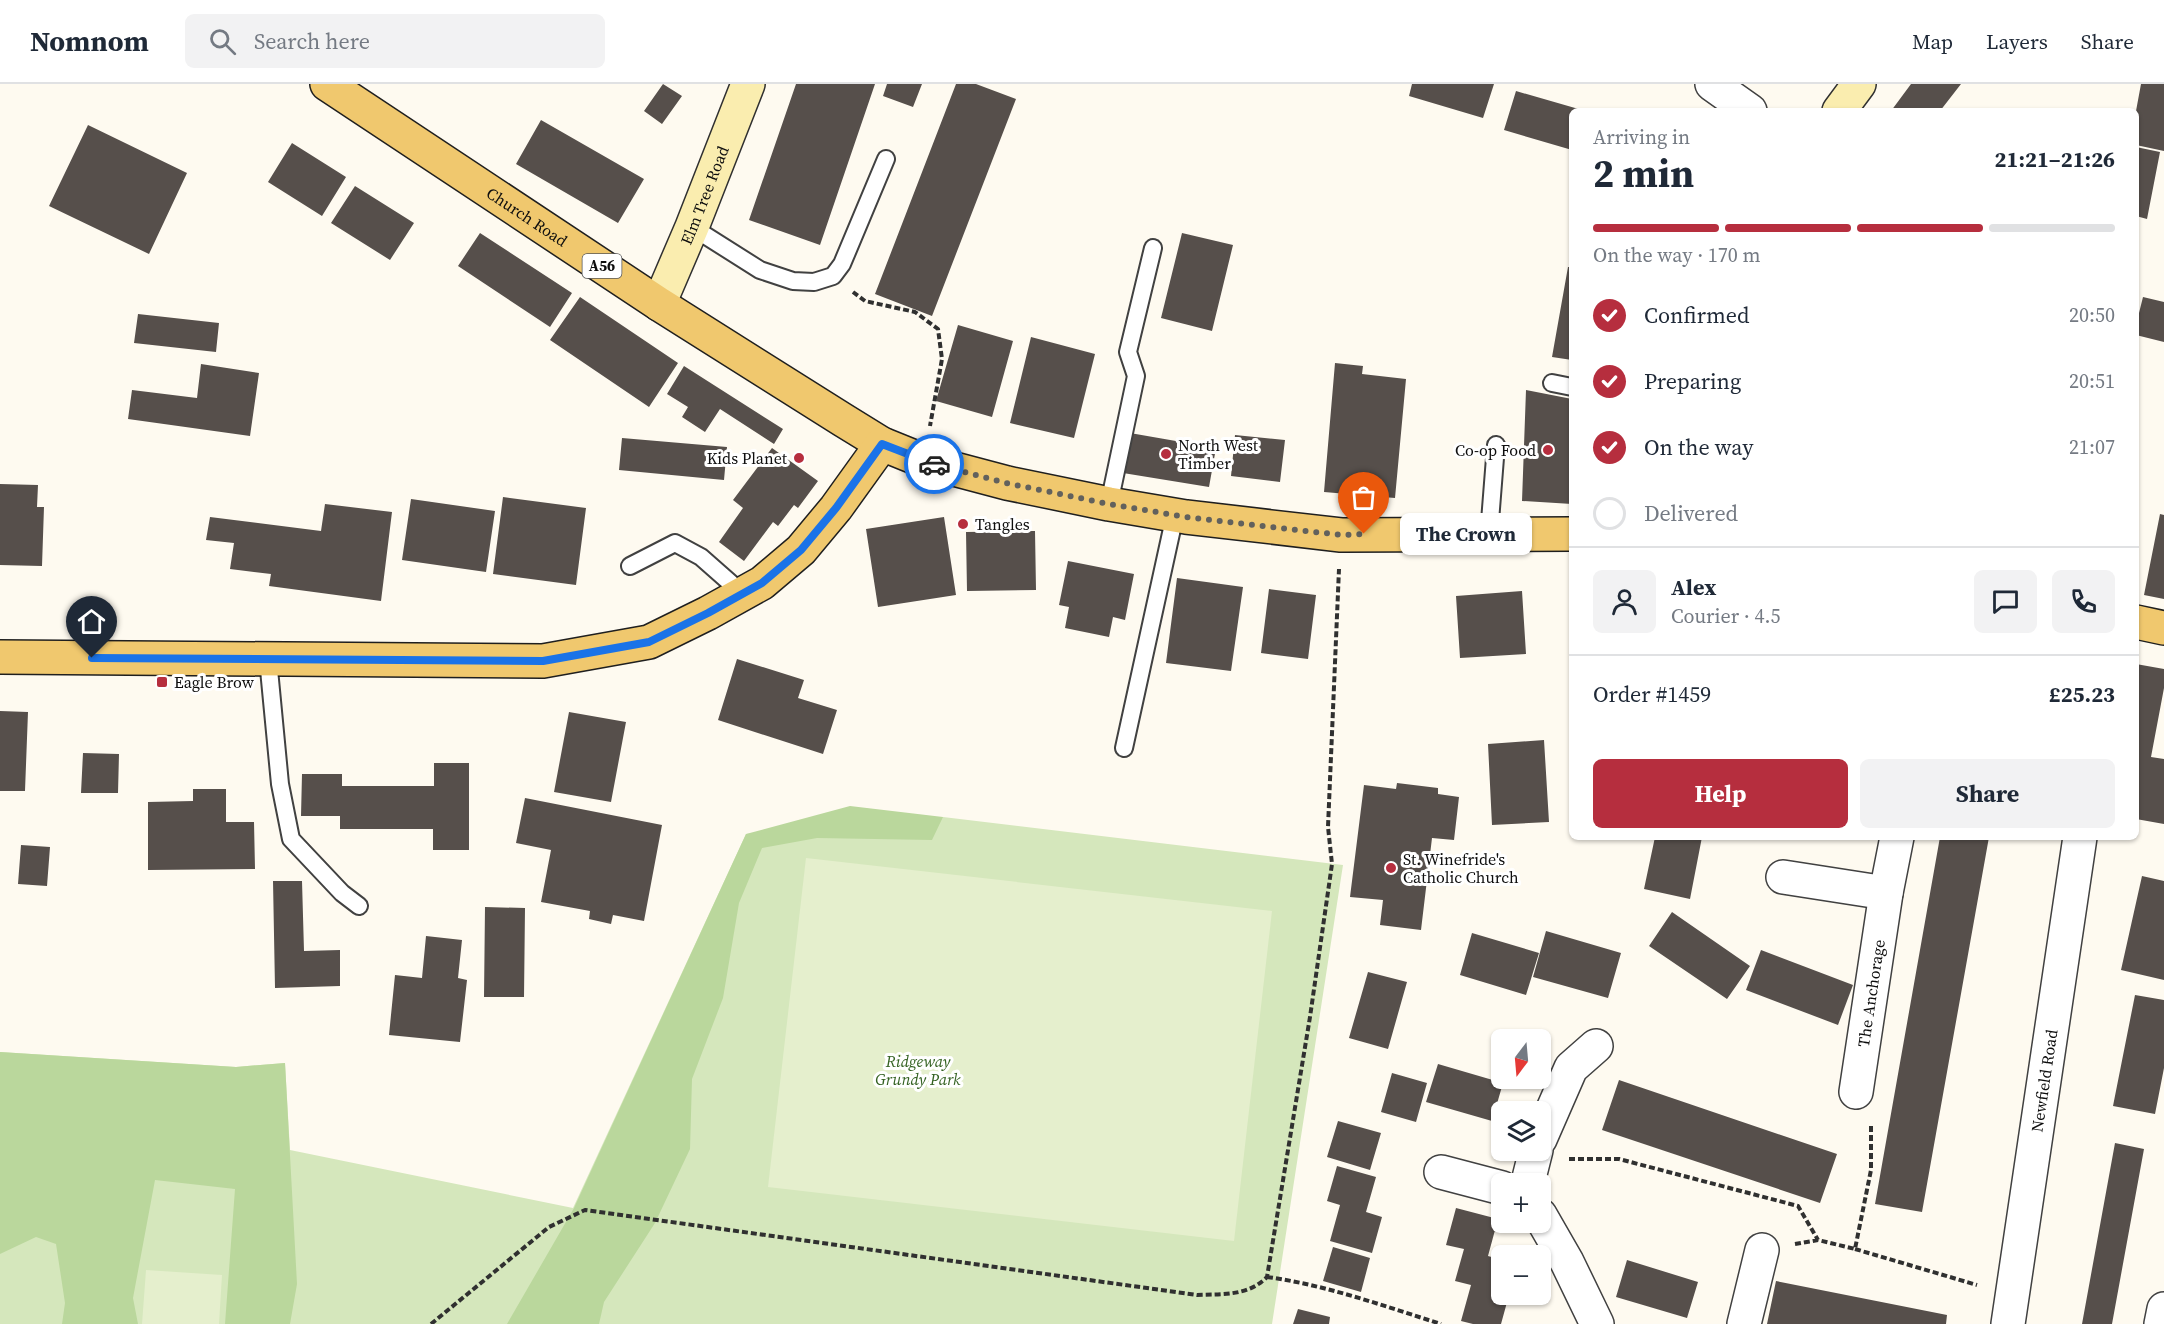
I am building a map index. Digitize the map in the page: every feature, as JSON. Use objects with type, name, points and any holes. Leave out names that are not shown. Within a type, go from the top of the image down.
[{"type":"main road","name":"Church Road","points":[[327,84],[659,304],[882,444]]},
{"type":"main road","name":"Elm Tree Road","points":[[659,304],[693,227],[748,84]]},
{"type":"main road","points":[[1841,108],[1858,84]]},
{"type":"main road","points":[[0,657],[543,661],[649,642],[762,583],[801,550],[836,508],[882,444]]},
{"type":"main road","name":"A56","points":[[882,444],[924,461],[1006,483],[1175,515],[1341,535],[1569,534]]},
{"type":"main road","points":[[2139,623],[2164,628]]},
{"type":"street","points":[[1712,84],[1746,108]]},
{"type":"street","name":"The Anchorage","points":[[1856,1092],[1886,893],[1896,840]]},
{"type":"street","name":"Newfield Road","points":[[2010,1309],[2080,840]]},
{"type":"street","points":[[1783,877],[1886,893]]},
{"type":"street","points":[[1551,1117],[1571,1068],[1596,1046]]},
{"type":"street","points":[[1440,1172],[1491,1185]]},
{"type":"street","points":[[1550,1233],[1597,1324]]},
{"type":"street","points":[[1744,1324],[1762,1250]]},
{"type":"street","points":[[2161,1324],[2164,1309]]},
{"type":"lane","points":[[693,227],[760,270],[793,281],[814,282],[834,276],[842,264],[886,159]]},
{"type":"lane","points":[[1109,504],[1136,376],[1128,352],[1153,248]]},
{"type":"lane","points":[[1552,383],[1569,386]]},
{"type":"lane","points":[[1490,534],[1496,445]]},
{"type":"lane","points":[[1124,748],[1175,515]]},
{"type":"lane","points":[[630,566],[675,543],[701,557],[743,594]]},
{"type":"lane","points":[[268,660],[280,784],[291,839],[342,893],[359,906]]},
{"type":"path","points":[[834,276],[865,301],[915,312],[938,329],[942,359],[924,461]]},
{"type":"path","points":[[431,1324],[549,1227],[585,1210],[1197,1295],[1236,1294],[1258,1286],[1267,1277],[1310,1017],[1332,864],[1328,827],[1341,535]]},
{"type":"path","points":[[1855,1249],[1871,1170],[1870,1136],[1874,1104],[1856,1092]]},
{"type":"path","points":[[1551,1158],[1619,1159],[1798,1206],[1818,1240]]},
{"type":"path","points":[[1762,1250],[1818,1240],[1855,1249],[2010,1309]]},
{"type":"path","points":[[1267,1277],[1285,1279],[1351,1296],[1441,1324]]},
{"type":"green space","points":[[850,806],[943,817],[932,840],[817,838],[762,848],[739,903],[723,998],[692,1079],[690,1149],[655,1223],[604,1302],[599,1324],[507,1324],[574,1208],[746,834]]},
{"type":"green space","name":"Ridgeway Grundy Park","points":[[943,817],[1343,865],[1272,1324],[0,1324],[0,1052],[236,1067],[285,1063],[290,1150],[573,1208],[746,834]]},
{"type":"green space","points":[[806,858],[1272,911],[1234,1241],[768,1187]]},
{"type":"green space","points":[[0,1052],[236,1067],[285,1063],[297,1284],[290,1324],[225,1324],[235,1189],[155,1180],[133,1298],[138,1324],[62,1324],[65,1303],[56,1244],[36,1237],[0,1254]]},
{"type":"green space","points":[[146,1270],[222,1275],[219,1324],[142,1324]]},
{"type":"building","points":[[663,84],[682,96],[662,124],[644,111]]},
{"type":"building","points":[[796,84],[875,84],[820,245],[749,220]]},
{"type":"building","points":[[887,84],[922,84],[913,107],[883,96]]},
{"type":"building","points":[[956,84],[976,84],[1016,99],[932,316],[875,294]]},
{"type":"building","points":[[1412,84],[1494,84],[1483,118],[1409,96]]},
{"type":"building","points":[[1911,84],[1961,84],[1942,108],[1893,108]]},
{"type":"building","points":[[2141,84],[2164,84],[2164,151],[2139,146],[2139,108],[2137,108]]},
{"type":"building","points":[[1516,91],[1575,108],[1569,108],[1569,149],[1504,130]]},
{"type":"building","points":[[541,120],[644,179],[618,223],[516,164]]},
{"type":"building","points":[[88,125],[187,173],[149,254],[49,206]]},
{"type":"building","points":[[292,143],[346,177],[322,216],[268,182]]},
{"type":"building","points":[[2139,148],[2160,152],[2147,219],[2139,217]]},
{"type":"building","points":[[355,186],[414,223],[390,260],[331,223]]},
{"type":"building","points":[[480,233],[572,293],[550,327],[458,266]]},
{"type":"building","points":[[1182,233],[1233,245],[1212,331],[1161,318]]},
{"type":"building","points":[[1568,267],[1569,267],[1569,360],[1552,357]]},
{"type":"building","points":[[580,297],[678,363],[649,407],[550,340]]},
{"type":"building","points":[[2143,297],[2164,302],[2164,342],[2139,336],[2139,313]]},
{"type":"building","points":[[138,314],[219,323],[216,352],[134,343]]},
{"type":"building","points":[[958,325],[1013,341],[992,417],[936,401]]},
{"type":"building","points":[[1031,337],[1095,354],[1074,438],[1010,423]]},
{"type":"building","points":[[1335,363],[1363,366],[1362,374],[1406,379],[1395,498],[1324,492]]},
{"type":"building","points":[[201,364],[259,373],[250,436],[128,419],[132,390],[197,398]]},
{"type":"building","points":[[684,366],[783,429],[774,444],[720,409],[705,432],[682,417],[688,407],[667,394]]},
{"type":"building","name":"Co-op Food","points":[[1526,390],[1569,398],[1569,504],[1522,501]]},
{"type":"building","points":[[1130,433],[1216,448],[1209,487],[1123,473]]},
{"type":"building","points":[[1235,435],[1285,440],[1280,482],[1231,476]]},
{"type":"building","points":[[622,438],[727,447],[724,480],[619,470]]},
{"type":"building","points":[[772,448],[818,481],[798,508],[794,505],[778,526],[773,522],[744,561],[719,542],[743,508],[733,500]]},
{"type":"building","points":[[0,484],[38,485],[37,507],[44,507],[42,566],[0,565]]},
{"type":"building","points":[[503,497],[586,508],[576,585],[493,574]]},
{"type":"building","points":[[411,499],[495,511],[486,572],[402,560]]},
{"type":"building","points":[[325,504],[392,512],[381,601],[269,586],[271,574],[230,569],[234,543],[206,540],[210,517],[321,531]]},
{"type":"building","points":[[2160,514],[2164,515],[2164,599],[2144,595]]},
{"type":"building","points":[[944,517],[956,595],[878,607],[866,529]]},
{"type":"building","points":[[1035,531],[1036,590],[967,591],[966,532]]},
{"type":"building","points":[[1068,561],[1134,574],[1125,620],[1113,617],[1109,637],[1065,628],[1069,607],[1059,605]]},
{"type":"building","points":[[1177,578],[1243,587],[1231,671],[1166,663]]},
{"type":"building","points":[[1269,589],[1316,595],[1308,659],[1261,653]]},
{"type":"building","points":[[1522,591],[1526,654],[1460,658],[1456,596]]},
{"type":"building","points":[[737,659],[804,680],[798,698],[837,710],[823,754],[718,720]]},
{"type":"building","points":[[2139,665],[2164,669],[2164,688],[2151,757],[2164,759],[2164,824],[2139,820]]},
{"type":"building","points":[[0,711],[28,712],[25,791],[0,791]]},
{"type":"building","points":[[569,712],[626,722],[611,802],[554,792]]},
{"type":"building","points":[[1544,740],[1549,822],[1492,825],[1488,744]]},
{"type":"building","points":[[83,753],[119,754],[118,793],[81,793]]},
{"type":"building","points":[[434,763],[469,763],[469,850],[433,850],[433,829],[340,829],[340,816],[301,816],[302,774],[342,774],[342,786],[434,786]]},
{"type":"building","name":"St. Winefride's Catholic Church","points":[[1397,783],[1438,788],[1438,794],[1459,797],[1454,840],[1432,838],[1421,930],[1380,925],[1383,900],[1350,897],[1364,785],[1396,789]]},
{"type":"building","points":[[193,789],[226,789],[226,822],[254,822],[255,869],[148,870],[148,802],[193,801]]},
{"type":"building","points":[[525,798],[662,825],[644,921],[613,915],[611,924],[589,919],[590,911],[541,902],[551,850],[516,843]]},
{"type":"building","points":[[1654,840],[1701,840],[1690,899],[1644,889]]},
{"type":"building","points":[[1939,840],[1988,840],[1922,1212],[1875,1204]]},
{"type":"building","points":[[21,845],[50,847],[47,886],[18,884]]},
{"type":"building","points":[[2142,876],[2164,881],[2164,980],[2121,970]]},
{"type":"building","points":[[273,881],[302,881],[304,951],[340,950],[340,986],[275,988]]},
{"type":"building","points":[[485,907],[525,908],[524,997],[484,997]]},
{"type":"building","points":[[1672,912],[1750,966],[1727,999],[1649,946]]},
{"type":"building","points":[[1546,931],[1621,953],[1608,998],[1533,977]]},
{"type":"building","points":[[1472,933],[1539,953],[1526,995],[1460,975]]},
{"type":"building","points":[[426,936],[462,940],[458,978],[467,980],[460,1042],[389,1035],[395,975],[422,978]]},
{"type":"building","points":[[1761,950],[1853,985],[1838,1025],[1746,990]]},
{"type":"building","points":[[1368,972],[1407,982],[1388,1049],[1349,1038]]},
{"type":"building","points":[[2135,995],[2164,1000],[2164,1068],[2155,1114],[2113,1106]]},
{"type":"building","points":[[1438,1064],[1491,1079],[1491,1089],[1501,1089],[1498,1101],[1491,1101],[1491,1121],[1426,1102]]},
{"type":"building","points":[[1392,1073],[1427,1083],[1416,1122],[1381,1112]]},
{"type":"building","points":[[1619,1080],[1837,1154],[1820,1203],[1602,1130]]},
{"type":"building","points":[[1338,1121],[1381,1133],[1370,1170],[1327,1157]]},
{"type":"building","points":[[2115,1143],[2144,1149],[2112,1324],[2082,1324]]},
{"type":"building","points":[[1337,1166],[1376,1177],[1366,1212],[1382,1217],[1372,1253],[1330,1241],[1340,1205],[1327,1201]]},
{"type":"building","points":[[1456,1208],[1491,1217],[1491,1233],[1494,1233],[1488,1256],[1491,1257],[1491,1305],[1506,1305],[1501,1324],[1473,1324],[1461,1321],[1471,1285],[1455,1281],[1464,1249],[1446,1245]]},
{"type":"building","points":[[1333,1247],[1370,1258],[1361,1292],[1323,1281]]},
{"type":"building","points":[[1627,1260],[1698,1282],[1687,1318],[1616,1297]]},
{"type":"building","points":[[1776,1281],[1947,1315],[1946,1324],[1767,1324]]},
{"type":"building","points":[[1298,1309],[1330,1317],[1329,1324],[1293,1324]]},
{"type":"way so far","points":[[934,464],[1006,483],[1186,517],[1341,535],[1364,534]]},
{"type":"place","name":"Co-op Food","points":[[1548,450]]},
{"type":"place","name":"North West Timber","points":[[1166,454]]},
{"type":"place","name":"Kids Planet","points":[[799,458]]},
{"type":"place","name":"Tangles","points":[[963,524]]},
{"type":"place","name":"The Crown","points":[[1364,534]]},
{"type":"place","name":"Eagle Brow","points":[[162,682]]},
{"type":"place","name":"St. Winefride's Catholic Church","points":[[1391,868]]},
{"type":"route","points":[[92,658],[543,661],[649,642],[762,583],[801,550],[836,508],[882,444],[934,464]]}]
